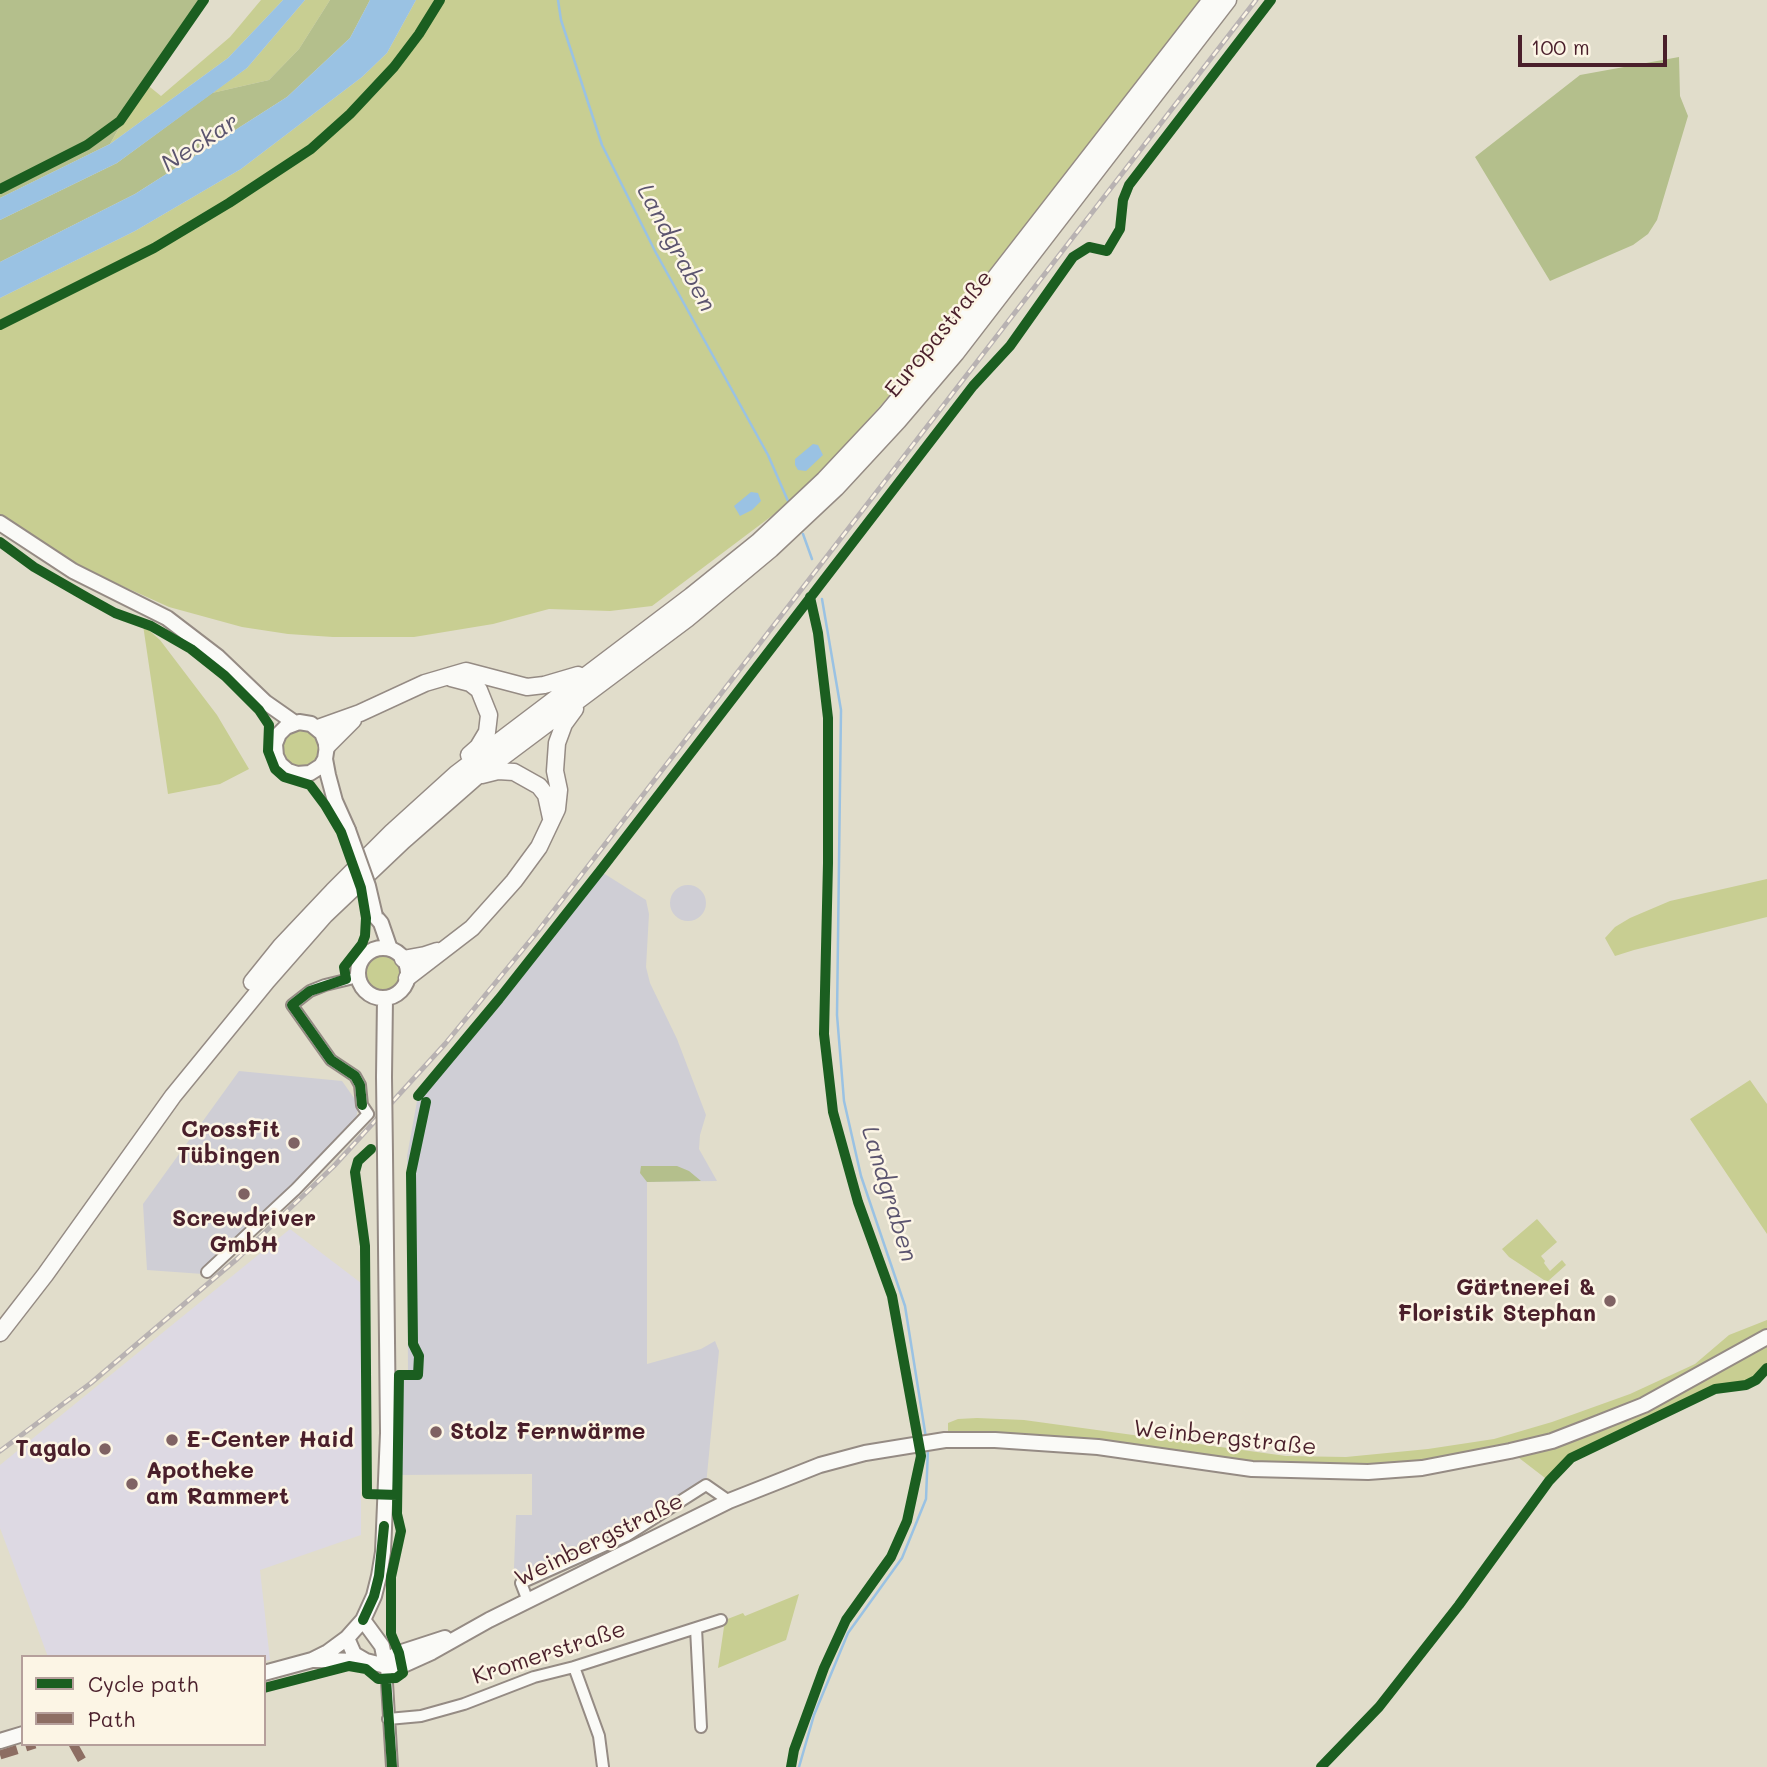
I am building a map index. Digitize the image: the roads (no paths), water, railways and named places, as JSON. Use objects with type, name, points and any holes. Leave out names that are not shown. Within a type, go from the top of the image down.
[{"type":"main road","name":"Europastraße","points":[[600,666],[758,542],[793,519],[922,372],[1211,0]]},
{"type":"main road","name":"Europastraße","points":[[595,686],[716,595],[793,519],[875,447],[956,353],[1228,0]]},
{"type":"main road","points":[[318,728],[443,677],[466,671],[527,687],[567,679],[600,666]]},
{"type":"main road","points":[[173,1096],[198,1053],[281,946],[392,832],[456,774],[600,666]]},
{"type":"main road","points":[[443,677],[470,682],[479,690],[489,715],[487,732],[478,747],[461,763],[456,774]]},
{"type":"main road","points":[[0,1333],[45,1275],[173,1096],[325,915],[476,777],[595,686]]},
{"type":"main road","points":[[407,978],[480,920],[514,881],[538,847],[551,825],[556,809],[559,790],[555,771],[557,743],[564,724],[595,686]]},
{"type":"main road","points":[[326,752],[360,713]]},
{"type":"main road","points":[[476,777],[498,771],[514,772],[539,786],[548,802],[551,825]]},
{"type":"main road","points":[[396,954],[425,956],[449,946]]},
{"type":"street","points":[[0,523],[64,566],[167,618],[218,657],[265,702],[295,723]]},
{"type":"street","points":[[265,702],[279,734]]},
{"type":"street","points":[[335,801],[317,781],[306,774],[292,773],[281,764],[275,750],[279,734],[286,727],[295,723],[307,723],[318,728],[325,737],[335,801],[368,886],[375,916],[373,950],[360,963],[358,977],[361,986],[368,993],[385,998],[399,992],[407,978],[407,968],[375,916]]},
{"type":"street","points":[[306,774],[317,769],[326,752]]},
{"type":"street","points":[[373,950],[396,954]]},
{"type":"street","points":[[207,1272],[324,1161],[368,1114],[362,1105],[360,1085],[355,1076],[331,1060],[292,1005],[310,991],[358,977]]},
{"type":"street","points":[[266,1672],[312,1660],[347,1638],[363,1620],[374,1597],[379,1576],[384,1526],[388,1376],[385,998]]},
{"type":"street","name":"Weinbergstraße","points":[[474,1627],[729,1501],[820,1465],[911,1444],[945,1440],[1059,1443],[1263,1470],[1368,1472],[1422,1468],[1531,1446],[1596,1424],[1644,1405],[1767,1337]]},
{"type":"street","points":[[528,1601],[521,1583],[626,1536],[706,1485],[729,1501]]},
{"type":"street","points":[[363,1620],[382,1646],[386,1667],[392,1767]]},
{"type":"street","name":"Kromerstraße","points":[[388,1719],[421,1716],[464,1704],[534,1677],[721,1620]]},
{"type":"street","points":[[386,1667],[390,1658],[399,1653],[474,1627]]},
{"type":"street","points":[[312,1660],[366,1661],[386,1667],[401,1666],[432,1652],[474,1627]]},
{"type":"street","points":[[696,1628],[701,1727]]},
{"type":"street","points":[[347,1638],[355,1654],[366,1661]]},
{"type":"street","points":[[382,1646],[399,1653]]},
{"type":"street","points":[[574,1667],[599,1736],[603,1767]]},
{"type":"street","points":[[0,1741],[21,1735]]},
{"type":"water","points":[[283,0],[305,0],[247,68],[117,163],[0,220],[0,198],[110,144],[228,58]]},
{"type":"water","points":[[370,0],[416,0],[387,53],[362,77],[241,169],[135,231],[0,298],[0,262],[135,194],[287,97],[350,38]]},
{"type":"water","points":[[813,444],[818,445],[823,455],[806,471],[798,470],[795,459]]},
{"type":"water","points":[[751,492],[758,493],[761,501],[740,516],[734,506]]},
{"type":"waterway","name":"Landgraben","points":[[558,0],[561,20],[602,145],[656,253],[768,455],[788,501]]},
{"type":"waterway","name":"Landgraben","points":[[803,534],[812,559]]},
{"type":"waterway","name":"Landgraben","points":[[822,599],[841,710],[837,1015],[844,1101],[861,1176],[905,1306],[926,1438]]},
{"type":"waterway","name":"Landgraben","points":[[799,1767],[814,1715],[848,1633],[902,1558],[926,1499],[928,1448]]},
{"type":"railway","points":[[0,1451],[91,1383],[237,1259],[334,1166],[445,1044],[538,931],[1256,0]]},
{"type":"place","name":"CrossFit Tübingen","points":[[294,1143]]},
{"type":"place","name":"Screwdriver GmbH","points":[[244,1194]]},
{"type":"place","name":"Gärtnerei & Floristik Stephan","points":[[1610,1301]]},
{"type":"place","name":"Stolz Fernwärme","points":[[436,1432]]},
{"type":"place","name":"E-Center Haid","points":[[172,1440]]},
{"type":"place","name":"Tagalo","points":[[105,1449]]},
{"type":"place","name":"Apotheke am Rammert","points":[[132,1484]]},
{"type":"water label","name":"Neckar","points":[[200,143]]}]
